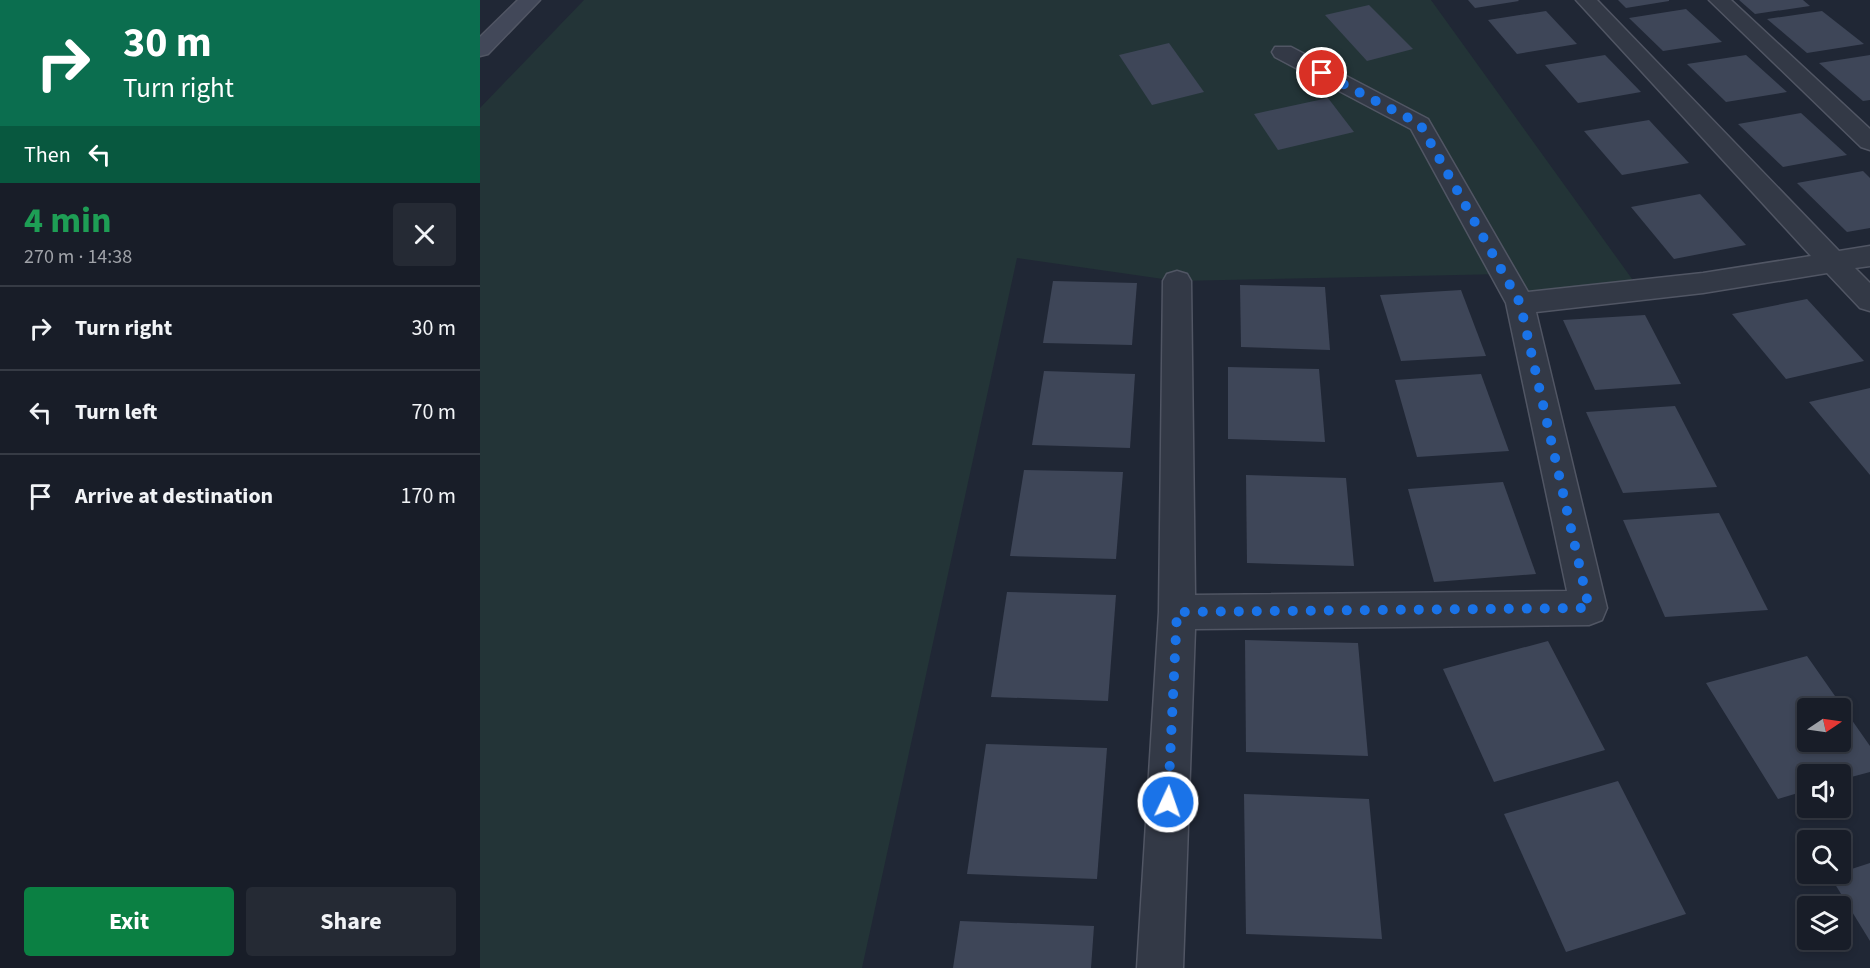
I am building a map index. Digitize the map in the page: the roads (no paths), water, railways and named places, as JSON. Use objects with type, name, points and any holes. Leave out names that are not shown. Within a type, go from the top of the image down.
[{"type":"main road","points":[[480,49],[530,0]]},
{"type":"street","points":[[1586,0],[1870,301]]},
{"type":"street","points":[[1719,0],[1870,142]]},
{"type":"street","points":[[1177,612],[1589,608],[1520,303],[1420,124],[1283,52]]},
{"type":"street","points":[[1520,303],[1703,283],[1870,256]]},
{"type":"street","points":[[1160,968],[1177,612],[1177,281]]}]
